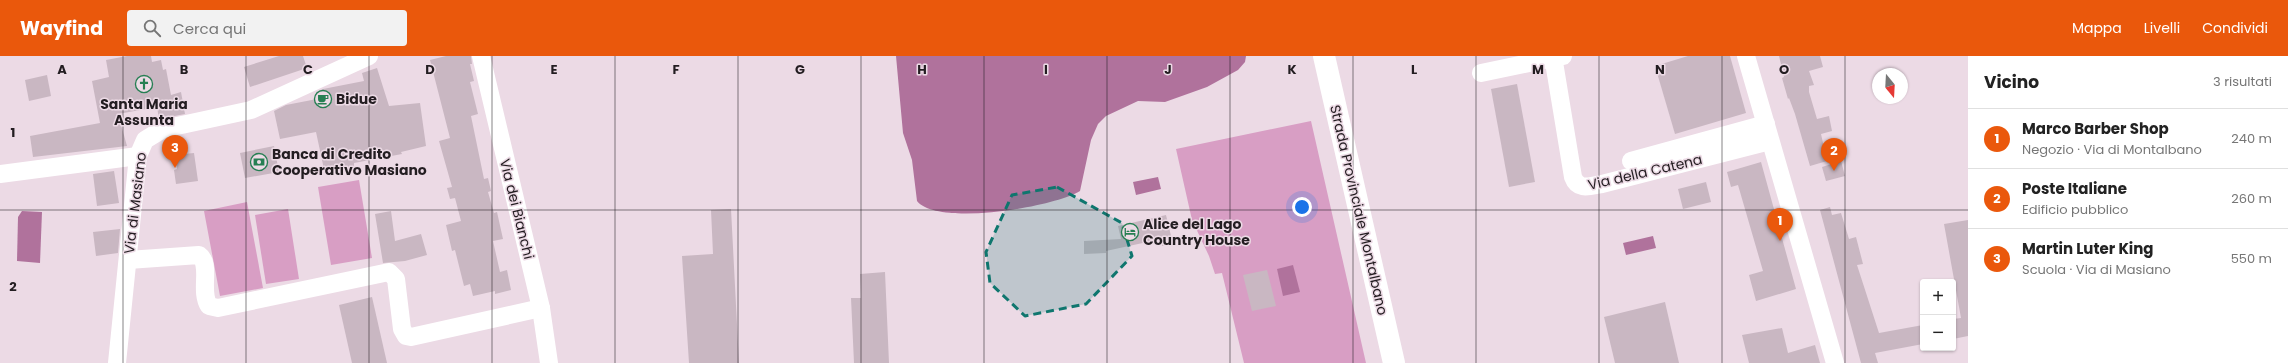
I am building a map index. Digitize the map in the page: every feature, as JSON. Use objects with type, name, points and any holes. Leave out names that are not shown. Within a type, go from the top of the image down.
[{"type":"main road","name":"Strada Provinciale Montalbano","points":[[1324,56],[1394,363]]},
{"type":"street","name":"Via di Masiano","points":[[118,363],[138,156],[146,140],[163,129],[251,110],[369,56]]},
{"type":"street","name":"Via dei Bianchi","points":[[481,56],[541,308],[549,363]]},
{"type":"street","points":[[1746,56],[1835,363]]},
{"type":"street","points":[[1481,73],[1556,57]]},
{"type":"street","name":"Via della Catena","points":[[1556,57],[1575,182],[1577,185],[1586,187],[1614,181],[1651,163],[1768,132]]},
{"type":"street","points":[[0,174],[138,156]]},
{"type":"street","points":[[1631,161],[1651,163]]},
{"type":"street","points":[[128,260],[198,255],[205,264],[205,298],[209,306],[218,308],[390,272],[396,279],[402,330],[406,336],[411,337],[541,308]]},
{"type":"highlighted area","points":[[1057,187],[1122,223],[1132,256],[1086,304],[1025,316],[990,283],[986,252],[1012,195]]},
{"type":"shaded area","points":[[896,56],[1246,56],[1245,62],[1238,70],[1207,87],[1165,102],[1138,101],[1106,116],[1098,124],[1091,140],[1080,191],[1047,203],[1023,208],[997,212],[948,213],[929,209],[917,201],[912,160],[903,133]]},
{"type":"shaded area","points":[[1311,121],[1366,363],[1244,363],[1222,273],[1215,274],[1209,256],[1192,220],[1176,149]]},
{"type":"shaded area","points":[[1158,177],[1161,189],[1136,195],[1133,182]]},
{"type":"shaded area","points":[[359,180],[372,258],[331,265],[318,187]]},
{"type":"shaded area","points":[[247,202],[263,288],[220,296],[204,211]]},
{"type":"shaded area","points":[[288,209],[299,279],[266,284],[255,215]]},
{"type":"shaded area","points":[[22,211],[42,212],[40,263],[17,261],[18,217]]},
{"type":"shaded area","points":[[1653,236],[1656,248],[1626,255],[1623,243]]},
{"type":"shaded area","points":[[1293,265],[1300,292],[1283,296],[1277,269]]},
{"type":"building","points":[[127,56],[151,56],[152,62],[161,60],[163,70],[166,69],[171,95],[181,92],[185,114],[159,119],[157,107],[118,114],[127,146],[33,157],[30,136],[100,123],[92,81],[109,77],[106,60]]},
{"type":"building","points":[[279,56],[303,56],[307,68],[250,87],[244,67]]},
{"type":"building","points":[[446,56],[471,56],[472,64],[470,64],[474,81],[470,82],[478,114],[471,116],[484,179],[488,178],[491,191],[488,192],[494,213],[497,212],[503,239],[493,241],[500,272],[507,270],[511,290],[495,294],[495,291],[473,296],[470,284],[464,286],[455,250],[452,251],[446,225],[461,221],[455,198],[450,199],[447,188],[452,187],[439,141],[450,138],[430,60]]},
{"type":"building","points":[[1688,56],[1730,56],[1746,113],[1675,134],[1655,66]]},
{"type":"building","points":[[1779,56],[1820,56],[1823,67],[1809,71],[1814,85],[1809,86],[1809,92],[1817,119],[1829,116],[1832,131],[1821,134],[1827,161],[1810,166],[1795,114],[1789,98],[1788,99],[1782,78],[1784,77]]},
{"type":"building","points":[[377,68],[389,106],[420,103],[426,146],[401,152],[402,154],[354,163],[354,168],[325,174],[316,132],[280,139],[274,111],[286,105],[317,99],[316,92],[323,89],[364,81],[362,73]]},
{"type":"building","points":[[47,75],[51,96],[29,101],[25,80]]},
{"type":"building","points":[[1517,84],[1535,182],[1509,187],[1491,89]]},
{"type":"building","name":"Banca di Credito Cooperativo Masiano","points":[[274,146],[279,172],[245,178],[240,153]]},
{"type":"building","points":[[194,153],[198,181],[176,184],[174,170],[177,169],[175,155]]},
{"type":"building","points":[[1841,161],[1845,176],[1826,181],[1822,167]]},
{"type":"building","points":[[1761,162],[1796,289],[1756,301],[1749,275],[1763,271],[1738,185],[1731,187],[1727,172]]},
{"type":"building","points":[[114,171],[119,203],[97,206],[93,174]]},
{"type":"building","points":[[1706,182],[1711,202],[1683,209],[1678,189]]},
{"type":"building","points":[[1830,207],[1832,215],[1841,213],[1849,239],[1856,237],[1863,264],[1857,265],[1879,333],[1920,326],[1920,345],[1875,353],[1878,363],[1861,363],[1820,210]]},
{"type":"building","points":[[731,209],[739,363],[689,363],[682,256],[713,254],[711,210]]},
{"type":"building","points":[[391,211],[395,241],[421,234],[427,255],[405,261],[383,263],[375,214]]},
{"type":"building","points":[[1166,215],[1173,244],[1162,246],[1161,239],[1106,251],[1106,253],[1084,254],[1084,241],[1121,239],[1118,226]]},
{"type":"building","points":[[1968,220],[1968,336],[1956,338],[1956,319],[1961,318],[1956,290],[1956,279],[1954,279],[1944,224]]},
{"type":"building","points":[[120,229],[118,253],[96,256],[93,232]]},
{"type":"building","points":[[1267,270],[1276,306],[1252,311],[1243,275]]},
{"type":"building","points":[[885,272],[889,363],[854,363],[851,298],[861,298],[860,274]]},
{"type":"building","points":[[372,297],[387,363],[352,363],[339,305]]},
{"type":"building","points":[[1665,302],[1679,363],[1615,363],[1604,317]]},
{"type":"building","points":[[1782,328],[1788,353],[1815,345],[1820,363],[1749,363],[1742,335]]},
{"type":"place","name":"Santa Maria Assunta","points":[[144,84]]},
{"type":"place","name":"Bidue","points":[[323,99]]},
{"type":"place","name":"Banca di Credito Cooperativo Masiano","points":[[259,162]]},
{"type":"place","name":"Martin Luter King","points":[[175,168]]},
{"type":"place","name":"Poste Italiane","points":[[1834,171]]},
{"type":"place","name":"Alice del Lago Country House","points":[[1130,232]]},
{"type":"place","name":"Marco Barber Shop","points":[[1780,241]]}]
